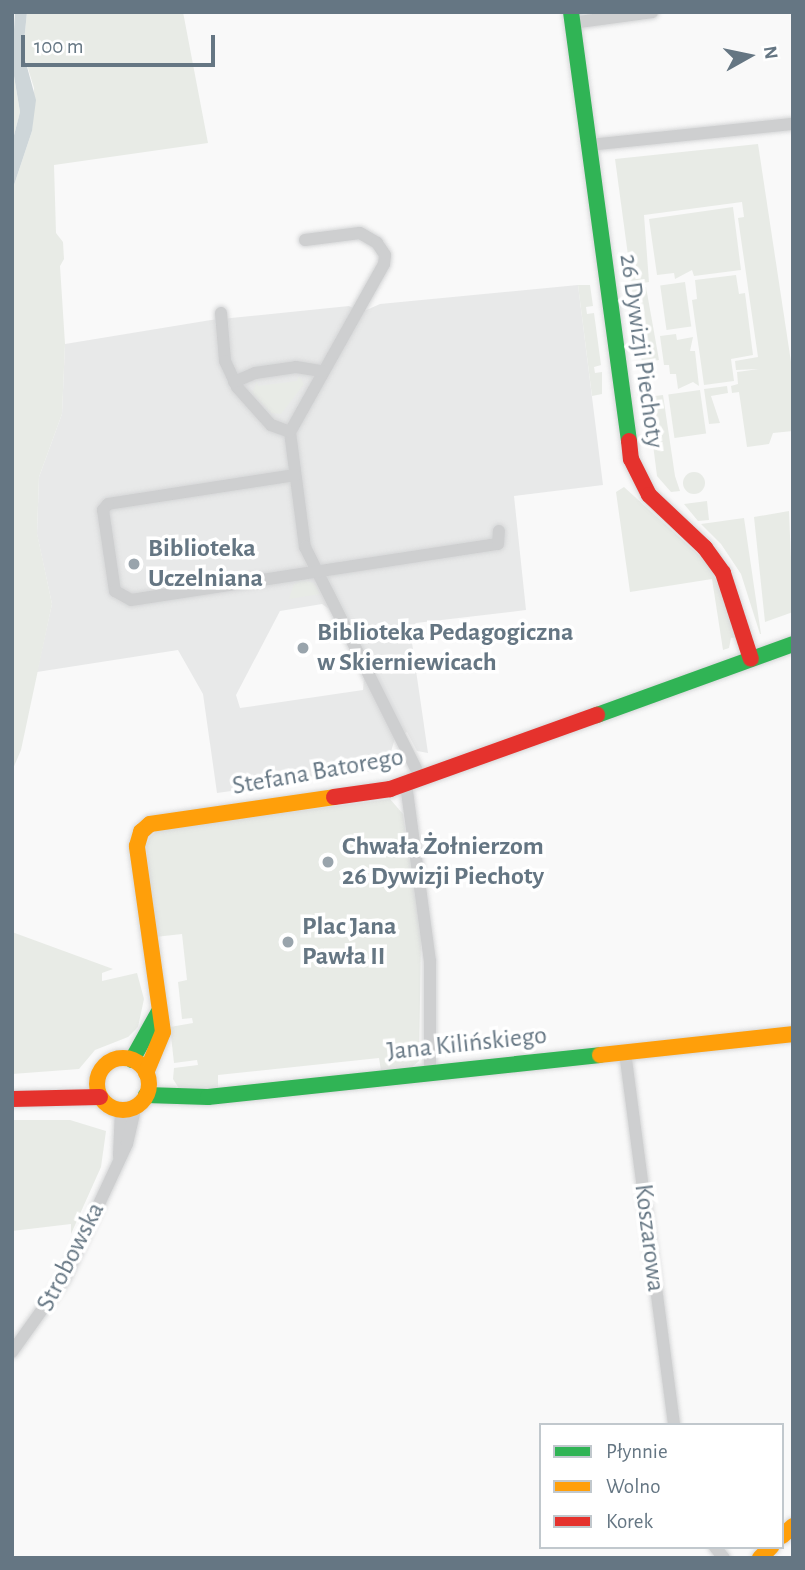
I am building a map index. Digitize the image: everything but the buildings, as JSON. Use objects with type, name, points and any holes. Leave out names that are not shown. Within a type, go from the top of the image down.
[{"type":"street","points":[[571,18],[652,12]]},
{"type":"street","name":"26 Dywizji Piechoty","points":[[571,18],[633,466],[649,495],[705,548],[723,573],[751,659]]},
{"type":"street","points":[[589,145],[793,124]]},
{"type":"street","points":[[305,240],[360,233],[381,247],[384,255],[384,264],[289,432],[304,547],[414,781],[430,961],[430,1073]]},
{"type":"street","points":[[221,313],[225,361],[234,382],[254,409],[276,428],[289,432]]},
{"type":"street","points":[[234,382],[257,373],[296,367],[322,371]]},
{"type":"street","points":[[295,475],[108,504],[103,510],[112,584],[118,595],[131,600],[498,544],[499,531]]},
{"type":"street","name":"Stefana Batorego","points":[[146,1073],[162,1041],[137,846],[145,827],[158,821],[414,781],[793,643]]},
{"type":"street","points":[[132,1060],[158,1013]]},
{"type":"street","name":"Jana Kilińskiego","points":[[134,1104],[793,1034]]},
{"type":"street","name":"Koszarowa","points":[[625,1052],[674,1423]]},
{"type":"street","points":[[12,1099],[51,1098],[99,1090],[134,1104],[146,1073],[132,1060],[121,1058],[106,1064],[99,1090]]},
{"type":"street","name":"Strobowska","points":[[12,1352],[64,1279],[120,1156],[134,1104]]},
{"type":"shaded area","points":[[15,12],[27,12],[23,52],[36,100],[32,131],[12,191],[12,143],[20,112],[12,64]]},
{"type":"shaded area","points":[[27,12],[183,12],[208,143],[54,165],[56,233],[63,242],[64,259],[60,266],[65,344],[62,414],[39,477],[37,533],[52,604],[21,750],[12,771],[12,191],[32,131],[34,88],[23,52]]},
{"type":"shaded area","points":[[12,64],[20,112],[12,143]]},
{"type":"shaded area","points":[[758,144],[793,375],[793,431],[773,433],[769,444],[747,447],[739,392],[732,393],[731,386],[738,384],[737,372],[759,369],[736,370],[735,361],[758,357],[738,218],[744,217],[742,202],[644,215],[649,282],[632,285],[615,159]]},
{"type":"shaded area","points":[[733,207],[741,270],[694,276],[692,270],[675,279],[674,273],[657,275],[649,219]]},
{"type":"shaded area","points":[[736,275],[739,294],[745,293],[753,355],[731,359],[734,381],[704,385],[692,300],[697,299],[695,280]]},
{"type":"shaded area","points":[[685,282],[691,327],[667,330],[660,285]]},
{"type":"shaded area","points":[[578,285],[603,485],[514,496],[526,610],[416,623],[410,629],[428,753],[417,751],[407,732],[395,738],[388,762],[375,764],[375,771],[217,793],[203,694],[178,650],[37,672],[52,604],[37,534],[39,477],[62,414],[65,344],[211,320],[349,306],[362,312],[380,304]],"holes":[[[322,604],[329,609],[364,678],[363,690],[240,708],[236,695],[280,611]]]},
{"type":"shaded area","points":[[578,285],[590,285],[593,306],[586,307],[587,314],[594,313],[601,365],[594,367],[595,373],[602,372],[602,394],[592,396]]},
{"type":"shaded area","points":[[646,287],[659,360],[648,362],[652,392],[646,393],[632,289]]},
{"type":"shaded area","points":[[676,334],[677,340],[693,337],[690,351],[695,351],[699,386],[693,382],[678,389],[676,374],[670,374],[669,365],[664,365],[660,336]]},
{"type":"shaded area","points":[[299,376],[304,384],[281,414],[271,413],[252,393],[257,381],[258,386],[297,381]]},
{"type":"shaded area","points":[[727,386],[728,393],[711,396],[720,423],[709,424],[704,389]]},
{"type":"shaded area","points":[[700,390],[706,434],[674,438],[668,394]]},
{"type":"shaded area","points":[[663,395],[675,476],[680,491],[671,492],[657,476],[647,397]]},
{"type":"shaded area","points":[[694,472],[702,475],[705,483],[702,491],[694,494],[686,491],[683,483],[686,475]]},
{"type":"shaded area","points":[[624,487],[711,566],[737,637],[731,638],[729,648],[723,650],[712,579],[630,592],[616,492]]},
{"type":"shaded area","points":[[707,501],[709,520],[698,521],[684,504]]},
{"type":"shaded area","points":[[789,511],[793,612],[765,622],[754,517]]},
{"type":"shaded area","points":[[744,518],[761,634],[741,574],[721,544],[701,524]]},
{"type":"shaded area","points":[[303,580],[314,583],[320,594],[289,599],[294,584]]},
{"type":"shaded area","name":"Plac Jana Pawła II","points":[[390,799],[403,814],[421,937],[419,1061],[412,1067],[381,1071],[379,1058],[218,1075],[218,1089],[180,1090],[173,1079],[174,1068],[198,1065],[197,1060],[174,1063],[170,1027],[193,1023],[192,1018],[182,1019],[178,982],[187,980],[182,934],[155,937],[146,845],[150,837],[159,829]]},
{"type":"shaded area","points":[[12,932],[113,969],[102,973],[102,981],[137,973],[144,999],[138,1027],[128,1037],[95,1050],[79,1069],[12,1074]]},
{"type":"shaded area","points":[[12,1120],[70,1120],[106,1131],[101,1167],[71,1234],[71,1224],[12,1231]]},
{"type":"traffic: fast","points":[[571,12],[629,441]]},
{"type":"traffic: fast","points":[[597,715],[793,644]]},
{"type":"traffic: fast","points":[[132,1060],[158,1013]]},
{"type":"traffic: fast","points":[[146,1095],[208,1097],[600,1055]]},
{"type":"traffic: slow","points":[[146,1073],[163,1032],[137,846],[141,832],[150,824],[334,797]]},
{"type":"traffic: slow","points":[[600,1055],[793,1034]]},
{"type":"traffic: slow","points":[[123,1058],[133,1060],[141,1066],[147,1074],[149,1084],[147,1094],[141,1102],[133,1108],[123,1110],[113,1108],[105,1102],[99,1094],[97,1084],[99,1074],[105,1066],[113,1060],[123,1058]]},
{"type":"traffic: slow","points":[[784,1534],[793,1526]]},
{"type":"traffic: slow","points":[[760,1558],[769,1549]]},
{"type":"traffic: jam","points":[[629,441],[631,459],[649,495],[705,548],[723,573],[751,659]]},
{"type":"traffic: jam","points":[[334,797],[390,789],[597,715]]},
{"type":"traffic: jam","points":[[12,1099],[100,1097]]},
{"type":"place","name":"Biblioteka Uczelniana","points":[[134,564]]},
{"type":"place","name":"Biblioteka Pedagogiczna w Skierniewicach","points":[[303,648]]},
{"type":"place","name":"Chwała Żołnierzom 26 Dywizji Piechoty","points":[[328,862]]},
{"type":"place","name":"Plac Jana Pawła II","points":[[288,942]]}]
